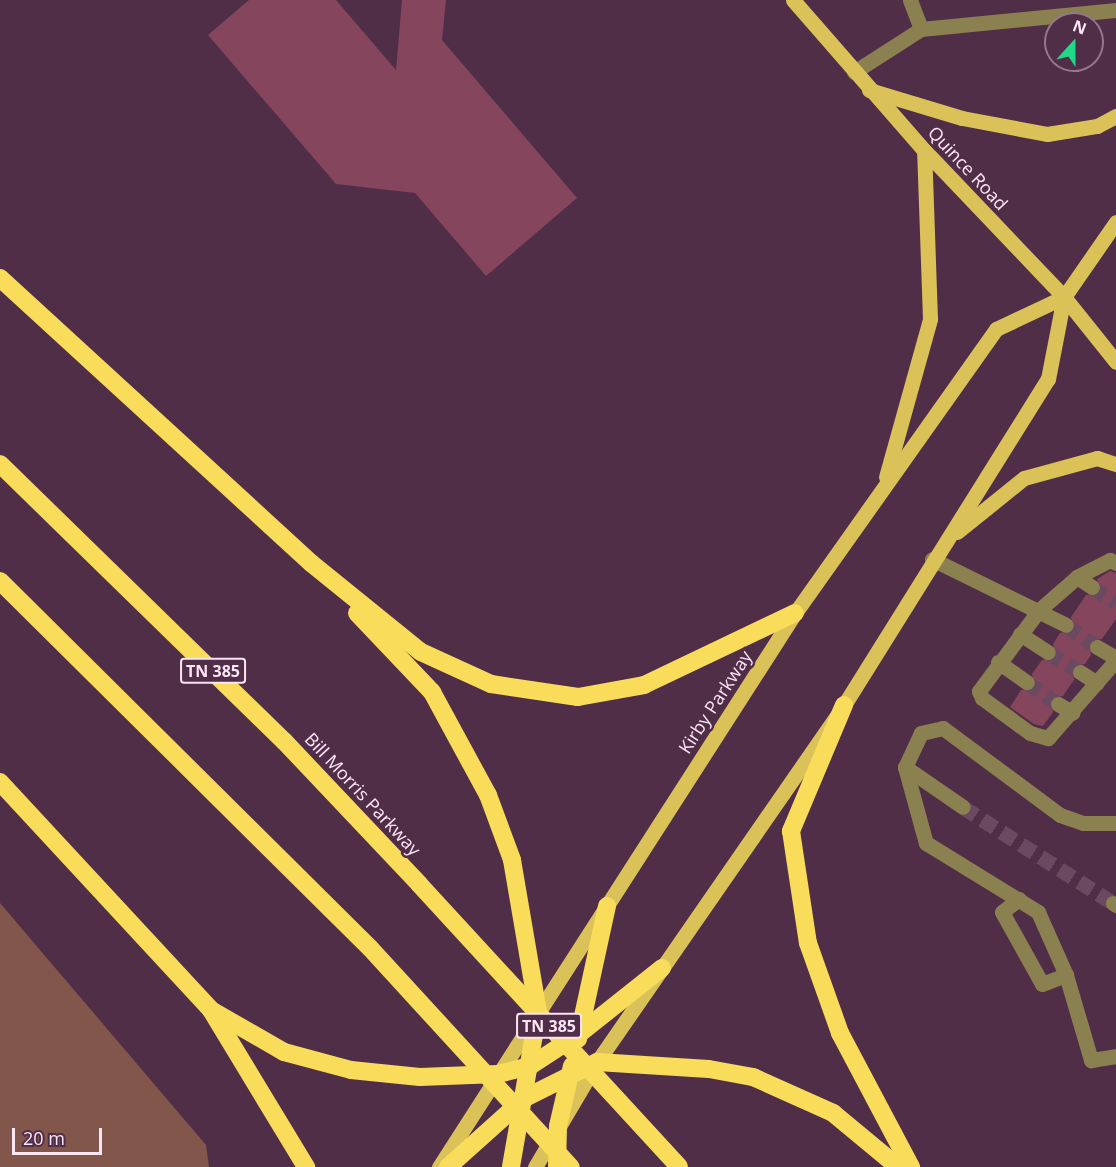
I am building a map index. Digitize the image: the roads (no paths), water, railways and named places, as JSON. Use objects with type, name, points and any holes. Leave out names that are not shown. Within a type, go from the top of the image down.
[{"type":"highway","points":[[0,278],[311,563],[421,652],[491,684],[578,697],[644,685],[795,614]]},
{"type":"highway","name":"Bill Morris Parkway","points":[[0,464],[284,741],[679,1167]]},
{"type":"highway","points":[[311,563],[432,692],[488,795],[512,860],[538,1012],[525,1098],[511,1167]]},
{"type":"highway","points":[[0,581],[370,948],[571,1167]]},
{"type":"highway","points":[[844,705],[791,831],[808,943],[840,1033],[911,1167]]},
{"type":"highway","points":[[0,783],[211,1010],[306,1167]]},
{"type":"highway","points":[[557,1167],[558,1126],[607,906]]},
{"type":"highway","points":[[211,1010],[284,1052],[351,1070],[420,1077],[498,1074],[530,1066],[579,1034],[662,968]]},
{"type":"highway","points":[[448,1167],[525,1098],[570,1072],[597,1062],[709,1069],[753,1077],[833,1113],[898,1167]]},
{"type":"main road","name":"Quince Road","points":[[799,2],[869,90],[1064,297],[1116,362]]},
{"type":"main road","points":[[869,90],[962,118],[1047,134],[1097,126],[1116,116]]},
{"type":"main road","points":[[882,491],[930,320],[924,150]]},
{"type":"main road","points":[[535,1167],[597,1062],[844,705],[932,559],[948,540],[1048,380],[1064,297],[1116,222]]},
{"type":"main road","name":"Kirby Parkway","points":[[439,1167],[795,614],[996,329],[1064,297]]},
{"type":"main road","points":[[948,540],[1024,478],[1097,458],[1116,464]]},
{"type":"lane","points":[[910,0],[921,29]]},
{"type":"lane","points":[[854,72],[921,29],[1116,10]]},
{"type":"lane","points":[[932,559],[1066,625]]},
{"type":"lane","points":[[1097,646],[1116,659],[1073,713],[1048,738],[1030,733],[980,695],[981,683],[1039,610],[1077,577],[1110,561],[1116,563]]},
{"type":"lane","points":[[1077,577],[1092,587]]},
{"type":"lane","points":[[1020,634],[1047,652]]},
{"type":"lane","points":[[998,662],[1027,682]]},
{"type":"lane","points":[[1080,672],[1097,683]]},
{"type":"lane","points":[[1058,704],[1073,713]]},
{"type":"lane","points":[[1116,823],[1083,823],[1060,815],[944,728],[921,733],[905,767],[926,843],[1038,912],[1066,975],[1091,1060],[1116,1056]]},
{"type":"lane","points":[[905,767],[963,807]]},
{"type":"lane","points":[[1019,899],[1002,912],[1042,984],[1066,975]]},
{"type":"tunnel","points":[[1092,587],[1116,602]]},
{"type":"tunnel","points":[[1066,625],[1097,647]]},
{"type":"tunnel","points":[[1048,652],[1080,672]]},
{"type":"tunnel","points":[[1027,682],[1058,704]]},
{"type":"tunnel","points":[[963,807],[1113,903]]}]
